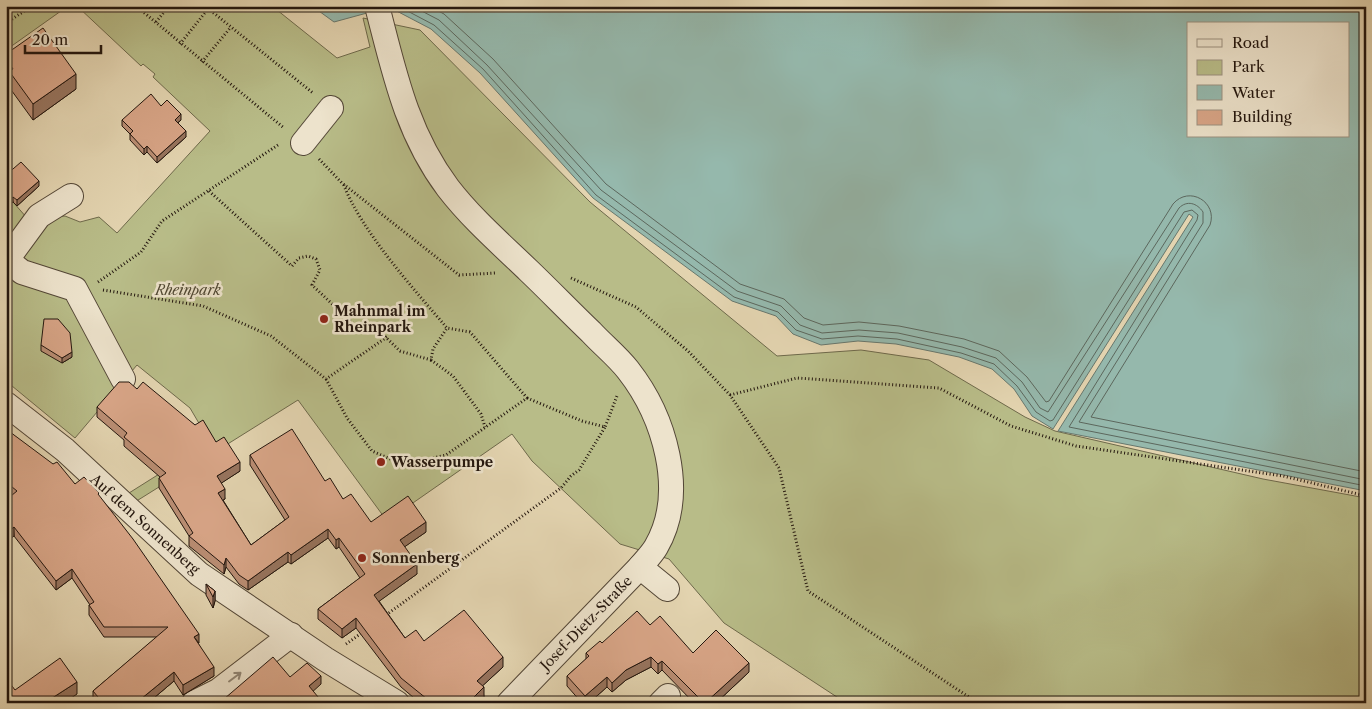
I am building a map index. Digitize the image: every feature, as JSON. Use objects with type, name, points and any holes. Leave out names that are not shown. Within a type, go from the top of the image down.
[{"type":"street","points":[[377,6],[403,106],[423,149],[447,186],[474,220],[530,272],[627,368],[641,387],[661,428],[670,480],[666,522],[656,547],[640,567]]},
{"type":"street","points":[[291,137],[331,108]]},
{"type":"street","points":[[71,196],[39,216],[7,261],[22,272],[75,289],[123,379]]},
{"type":"street","name":"Auf dem Sonnenberg","points":[[6,404],[65,450],[199,574],[325,659],[397,703]]},
{"type":"street","name":"Josef-Dietz-Straße","points":[[509,703],[640,567],[666,589]]},
{"type":"street","points":[[194,703],[218,691],[291,635]]},
{"type":"path","points":[[7,22],[32,6]]},
{"type":"path","points":[[136,6],[291,137],[342,183],[459,275],[530,272],[575,278],[636,307],[688,351],[730,395],[779,468],[808,591],[978,703]]},
{"type":"path","points":[[156,22],[169,6]]},
{"type":"path","points":[[180,44],[207,8],[331,108]]},
{"type":"path","points":[[202,62],[231,26]]},
{"type":"path","points":[[95,284],[140,252],[162,221],[291,137]]},
{"type":"path","points":[[342,183],[349,199],[386,252],[447,328],[470,332],[527,398],[582,421],[605,427]]},
{"type":"path","points":[[209,191],[292,266],[299,258],[308,256],[316,259],[320,270],[312,285],[363,333],[372,324],[400,351],[431,360],[454,376],[481,414],[485,427]]},
{"type":"path","points":[[97,290],[116,291],[203,306],[271,336],[326,379],[347,418],[372,451],[404,465],[446,455],[527,398]]},
{"type":"path","points":[[431,360],[433,349],[447,328]]},
{"type":"path","points":[[326,379],[387,337]]},
{"type":"path","points":[[380,619],[561,488],[579,470],[605,427],[627,368]]},
{"type":"path","points":[[730,395],[797,378],[939,388],[1011,426],[1076,446],[1283,476],[1366,496]]},
{"type":"path","points":[[6,499],[11,496]]},
{"type":"path","points":[[325,659],[364,630]]},
{"type":"green space","points":[[6,6],[68,6],[6,50]]},
{"type":"green space","name":"Rheinpark","points":[[77,6],[272,6],[337,58],[370,47],[363,18],[420,30],[590,202],[777,356],[861,350],[929,360],[1025,417],[1055,431],[1263,479],[1366,498],[1366,703],[846,703],[724,623],[669,559],[620,544],[532,461],[512,434],[387,521],[298,400],[135,502],[129,493],[210,442],[190,408],[137,365],[75,438],[6,381],[6,275],[37,232],[56,217],[65,216],[80,222],[99,217],[117,233],[210,131],[153,77],[155,74],[143,64],[141,66]]},
{"type":"green space","points":[[13,202],[27,218],[6,247],[6,208]]},
{"type":"water","points":[[312,6],[1366,6],[1366,491],[1058,431],[1193,217],[1189,214],[1053,429],[1032,416],[1014,389],[992,369],[959,357],[896,344],[858,341],[821,345],[793,334],[776,316],[732,301],[593,198],[480,73],[431,29],[389,7],[334,22]]},
{"type":"building","points":[[43,28],[76,74],[33,104],[9,71],[13,69],[6,59],[6,54]]},
{"type":"building","points":[[151,94],[161,106],[167,100],[181,114],[175,120],[186,131],[157,157],[147,146],[144,149],[130,134],[133,131],[122,120]]},
{"type":"building","points":[[21,162],[39,181],[17,200],[13,197],[6,202],[6,175]]},
{"type":"building","points":[[44,319],[58,319],[70,333],[72,352],[62,358],[41,345]]},
{"type":"building","points":[[119,382],[129,382],[137,389],[143,382],[195,425],[203,420],[216,442],[224,437],[240,462],[217,476],[225,489],[218,493],[251,545],[289,517],[250,455],[292,429],[325,481],[330,478],[343,499],[351,494],[371,522],[408,496],[426,522],[400,540],[417,564],[374,595],[405,638],[416,630],[424,641],[464,610],[503,657],[477,681],[484,687],[468,703],[445,703],[441,698],[436,703],[432,703],[401,678],[356,618],[342,629],[318,609],[365,574],[339,538],[336,540],[328,529],[291,555],[288,552],[248,581],[239,575],[226,558],[224,565],[189,536],[193,533],[159,478],[166,473],[124,437],[127,433],[97,407]]},
{"type":"building","points":[[6,429],[53,464],[57,462],[75,484],[84,477],[99,493],[199,634],[194,637],[214,667],[183,685],[174,672],[136,703],[103,703],[93,691],[168,627],[104,627],[89,605],[94,602],[72,569],[56,581],[14,527],[6,533],[6,500],[17,491],[6,482]]},
{"type":"building","points":[[206,584],[215,591],[213,597]]},
{"type":"building","points":[[637,611],[650,625],[660,616],[693,653],[716,630],[749,663],[705,703],[662,661],[658,664],[651,657],[626,670],[612,683],[607,677],[585,696],[567,676],[589,656],[586,653],[600,641],[602,643]]},
{"type":"building","points":[[273,657],[290,677],[307,663],[321,676],[309,686],[323,703],[227,703],[224,699]]},
{"type":"building","points":[[60,658],[77,682],[47,703],[6,703],[6,678],[15,690]]},
{"type":"building","points":[[368,697],[373,703],[361,703]]},
{"type":"place","name":"Mahnmal im Rheinpark","points":[[324,319]]},
{"type":"place","name":"Wasserpumpe","points":[[381,462]]},
{"type":"place","name":"Sonnenberg","points":[[362,558]]}]
